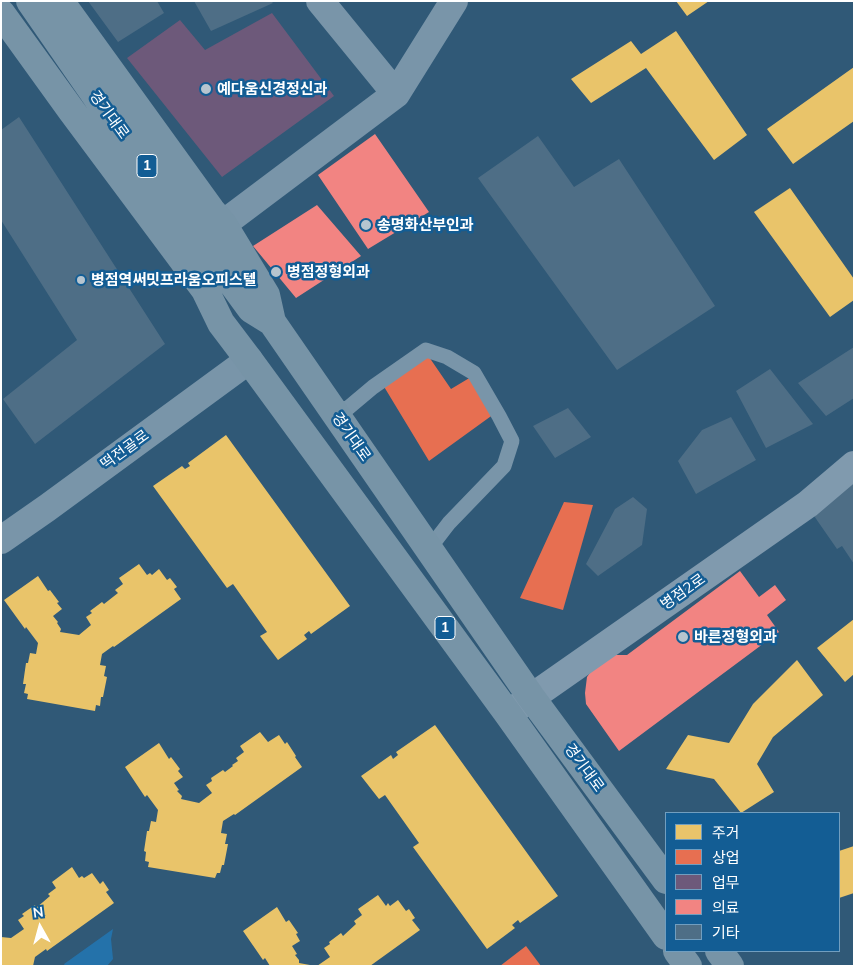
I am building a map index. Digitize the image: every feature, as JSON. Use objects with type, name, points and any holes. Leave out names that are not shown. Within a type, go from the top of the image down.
[{"type":"main road","name":"경기대로","points":[[30,1],[111,118],[251,309],[272,322],[531,697],[665,879]]},
{"type":"main road","points":[[60,1],[223,224],[266,295],[272,322]]},
{"type":"main road","name":"경기대로","points":[[1,13],[205,290],[221,323],[508,714],[665,935]]},
{"type":"main road","name":"경기대로","points":[[1,35],[137,226],[194,300],[221,323]]},
{"type":"main road","points":[[678,952],[688,966]]},
{"type":"main road","points":[[720,952],[730,966]]},
{"type":"street","points":[[320,1],[396,94]]},
{"type":"street","points":[[223,224],[396,94],[454,1]]},
{"type":"street","name":"떡전골로","points":[[1,540],[249,360]]},
{"type":"street","name":"병점2로","points":[[508,714],[801,509],[854,465]]},
{"type":"lane","points":[[332,410],[348,408],[426,350],[447,357],[474,373],[512,441],[504,466],[449,523],[429,549]]},
{"type":"shaded area","points":[[113,929],[111,939],[113,959],[107,966],[65,966],[64,964]]},
{"type":"building: 주거","points":[[676,1],[709,1],[687,16]]},
{"type":"building: 주거","points":[[676,31],[747,135],[714,160],[646,68],[591,103],[571,79],[631,41],[641,54]]},
{"type":"building: 주거","points":[[854,67],[854,121],[793,164],[767,129]]},
{"type":"building: 주거","points":[[790,188],[854,279],[854,300],[830,317],[754,212]]},
{"type":"building: 주거","points":[[226,435],[350,606],[311,634],[309,631],[304,635],[307,639],[278,660],[260,636],[267,632],[233,584],[227,588],[153,486],[182,466],[185,469],[190,466],[188,463]]},
{"type":"building: 주거","points":[[139,564],[147,575],[150,573],[152,575],[159,569],[167,580],[170,578],[177,587],[174,589],[181,599],[102,654],[100,665],[106,666],[104,676],[107,677],[100,706],[96,705],[95,711],[27,699],[28,694],[24,693],[26,684],[23,684],[26,663],[28,663],[30,653],[36,654],[38,643],[26,627],[25,629],[4,600],[38,576],[48,591],[50,590],[59,602],[57,603],[62,609],[53,616],[58,622],[61,629],[60,632],[79,635],[91,625],[86,617],[92,613],[90,611],[102,602],[104,604],[118,593],[115,590],[123,584],[119,578]]},
{"type":"building: 주거","points":[[854,619],[854,674],[845,682],[817,648]]},
{"type":"building: 주거","points":[[797,660],[823,695],[773,737],[757,764],[774,792],[740,812],[714,779],[666,769],[688,735],[729,743],[753,704]]},
{"type":"building: 주거","points":[[435,725],[558,896],[520,923],[518,920],[512,925],[515,928],[487,949],[413,847],[419,843],[385,795],[379,799],[361,776],[391,755],[393,759],[398,755],[396,752]]},
{"type":"building: 주거","points":[[260,732],[268,742],[279,735],[285,744],[287,742],[302,767],[235,815],[223,821],[221,833],[227,834],[225,844],[228,844],[224,865],[222,865],[220,873],[217,873],[215,878],[148,867],[149,862],[145,861],[146,852],[144,851],[147,831],[149,831],[151,821],[156,822],[158,810],[147,795],[145,797],[125,767],[159,743],[169,759],[171,757],[180,769],[178,771],[183,777],[174,783],[179,790],[177,791],[182,796],[181,799],[199,803],[212,793],[206,785],[212,781],[211,778],[233,766],[238,761],[236,758],[244,752],[240,746]]},
{"type":"building: 주거","points":[[854,846],[854,893],[840,898],[840,851]]},
{"type":"building: 주거","points":[[72,867],[79,878],[82,876],[84,878],[92,873],[100,884],[103,881],[109,890],[106,892],[114,903],[47,951],[46,949],[35,957],[33,966],[1,966],[1,937],[11,938],[24,929],[18,920],[24,916],[22,914],[35,905],[36,908],[50,896],[48,894],[56,888],[52,882]]},
{"type":"building: 주거","points":[[378,895],[386,906],[388,903],[390,906],[398,900],[406,911],[409,909],[415,918],[412,920],[420,930],[370,966],[317,966],[330,957],[324,948],[330,944],[329,942],[341,933],[343,936],[356,924],[354,921],[362,915],[358,909]]},
{"type":"building: 주거","points":[[277,907],[286,922],[289,920],[298,933],[296,934],[300,941],[292,946],[297,954],[295,955],[299,963],[310,966],[270,966],[265,958],[263,960],[243,931]]},
{"type":"building: 상업","points":[[427,354],[451,389],[471,377],[494,414],[429,461],[383,385]]},
{"type":"building: 상업","points":[[564,502],[593,505],[563,610],[520,598]]},
{"type":"building: 상업","points":[[526,946],[541,966],[500,966]]},
{"type":"building: 업무","points":[[272,13],[334,96],[222,177],[127,58],[180,20],[205,50]]},
{"type":"building: 의료","points":[[375,134],[429,212],[368,249],[318,175]]},
{"type":"building: 의료","points":[[317,205],[361,256],[296,298],[253,246]]},
{"type":"building: 의료","points":[[740,571],[759,597],[775,585],[786,600],[767,615],[779,632],[619,751],[586,704],[587,677],[596,664],[611,655],[627,655]]},
{"type":"building: 기타","points":[[88,1],[157,1],[164,13],[118,42]]},
{"type":"building: 기타","points":[[194,1],[271,1],[273,3],[211,31]]},
{"type":"building: 기타","name":"병점역써밋프라움오피스텔","points":[[19,117],[165,344],[35,444],[3,399],[77,340],[1,220],[1,130]]},
{"type":"building: 기타","points":[[538,136],[574,187],[619,159],[715,306],[617,370],[478,178]]},
{"type":"building: 기타","points":[[854,347],[854,398],[826,416],[798,383]]},
{"type":"building: 기타","points":[[770,369],[813,424],[766,448],[736,391]]},
{"type":"building: 기타","points":[[568,408],[591,437],[555,458],[533,426]]},
{"type":"building: 기타","points":[[731,417],[756,460],[696,494],[678,461],[702,430]]},
{"type":"building: 기타","points":[[854,483],[854,564],[842,546],[837,549],[812,513]]},
{"type":"building: 기타","points":[[633,497],[647,509],[642,545],[598,576],[586,564],[615,509]]},
{"type":"place","name":"예다움신경정신과","points":[[206,89]]},
{"type":"place","name":"송명화산부인과","points":[[366,225]]},
{"type":"place","name":"병점정형외과","points":[[276,272]]},
{"type":"place","name":"병점역써밋프라움오피스텔","points":[[81,280]]},
{"type":"place","name":"바른정형외과","points":[[683,637]]}]
